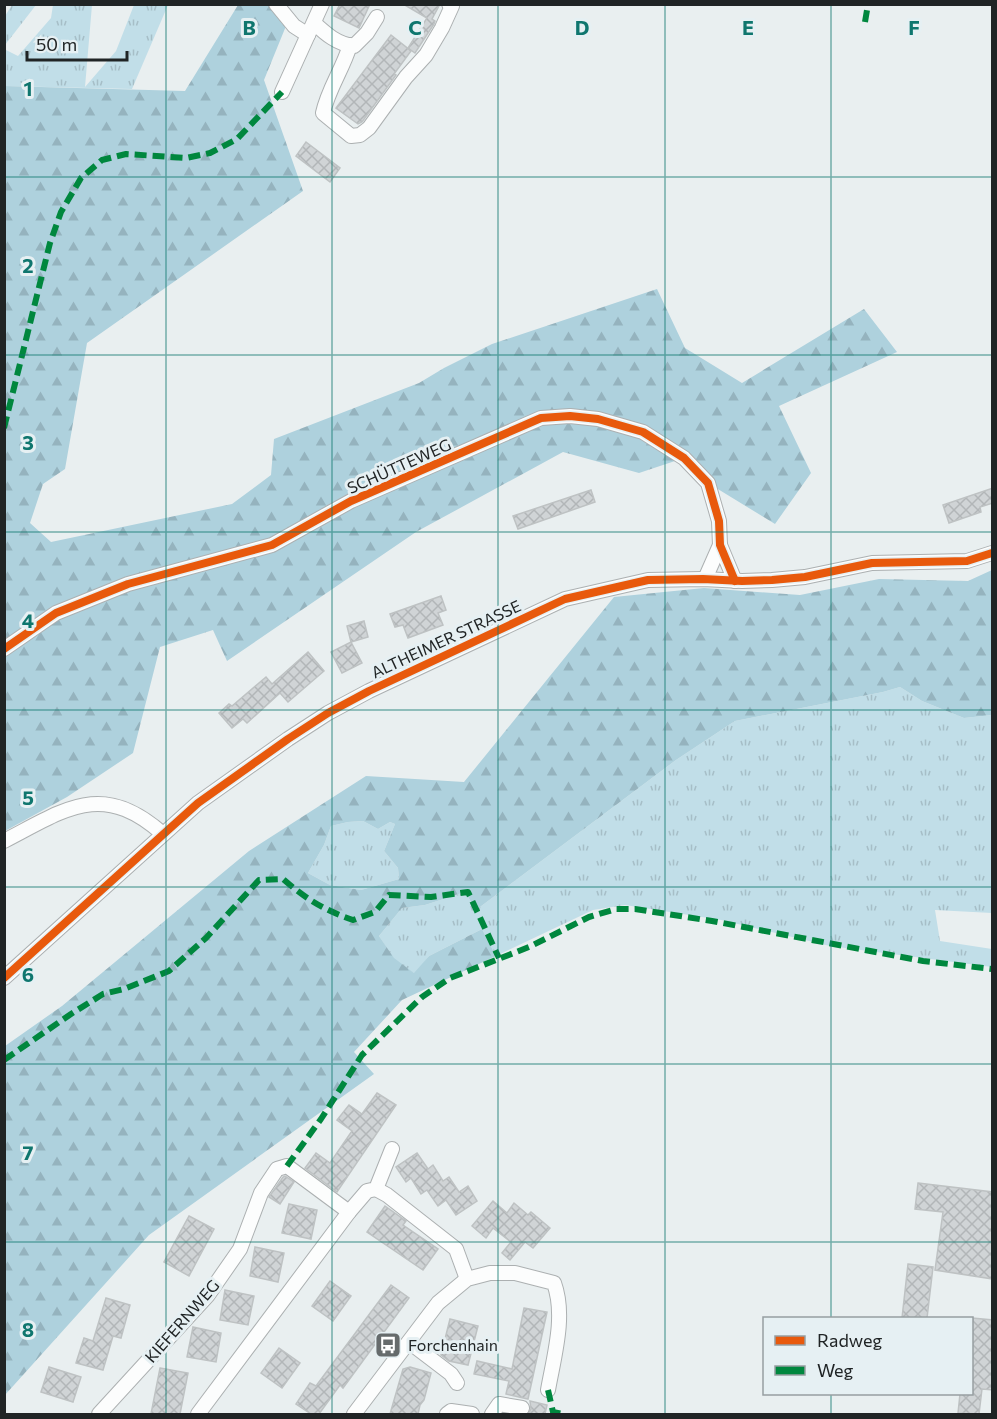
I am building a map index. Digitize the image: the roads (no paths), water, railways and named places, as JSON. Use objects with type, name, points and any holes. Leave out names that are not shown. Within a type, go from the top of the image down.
[{"type":"street","points":[[276,4],[294,26],[311,29],[354,46],[368,33],[377,18]]},
{"type":"street","points":[[282,93],[322,4]]},
{"type":"street","points":[[350,45],[326,99],[323,113],[351,136],[360,135],[369,128],[406,77],[426,55],[449,14],[452,6],[449,4]]},
{"type":"street","name":"SCHÜTTEWEG","points":[[4,649],[56,613],[128,584],[272,545],[316,523],[351,501],[541,418],[570,416],[598,419],[643,432],[684,458],[708,483],[719,521],[720,545],[735,581]]},
{"type":"street","name":"SCHÜTTEWEG","points":[[705,579],[720,545]]},
{"type":"street","name":"ALTHEIMER STRASSE","points":[[4,978],[198,803],[328,712],[565,598],[648,580],[735,581],[805,578],[872,563],[967,561],[993,554]]},
{"type":"street","points":[[4,841],[68,808],[94,803],[117,806],[135,813],[145,818],[163,834]]},
{"type":"street","points":[[375,1189],[392,1149]]},
{"type":"street","name":"KIEFERNWEG","points":[[99,1414],[208,1294],[240,1249],[261,1193],[277,1168],[287,1166],[349,1212]]},
{"type":"street","points":[[198,1414],[367,1191],[375,1189],[387,1195],[456,1250],[467,1279]]},
{"type":"street","points":[[356,1414],[438,1304],[467,1279],[489,1273],[515,1273],[554,1283],[559,1299],[555,1352],[548,1390]]},
{"type":"street","points":[[409,1342],[452,1374],[457,1383]]},
{"type":"street","points":[[492,1414],[499,1404],[522,1408]]},
{"type":"street","points":[[447,1414],[451,1411],[472,1414]]},
{"type":"place","name":"Forchenhain","points":[[388,1345]]}]
